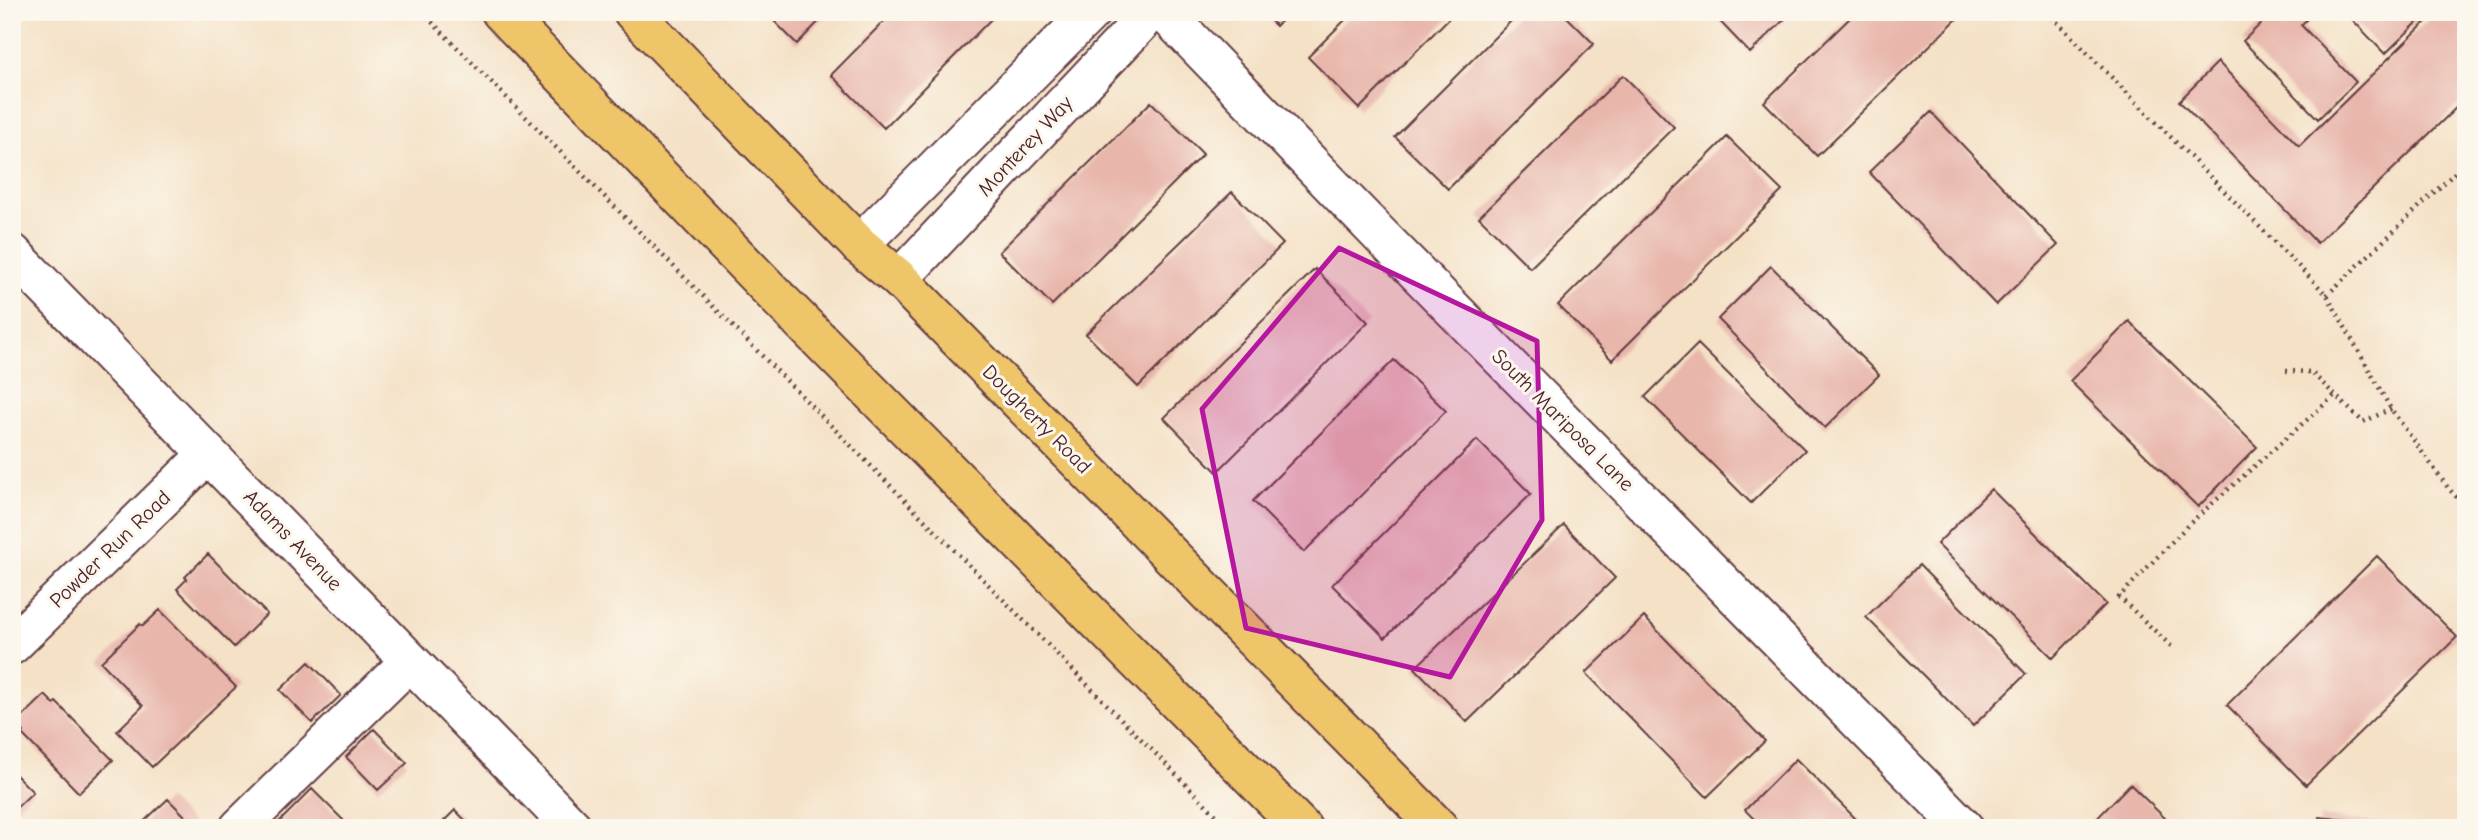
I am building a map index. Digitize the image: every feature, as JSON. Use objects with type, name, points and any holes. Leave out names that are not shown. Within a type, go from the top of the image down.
[{"type":"main road","points":[[500,12],[782,302],[1302,828]]},
{"type":"main road","name":"Dougherty Road","points":[[633,12],[859,245],[899,279],[1439,828]]},
{"type":"street","points":[[859,245],[1091,12]]},
{"type":"street","name":"Monterey Way","points":[[899,279],[1151,12]]},
{"type":"street","name":"South Mariposa Lane","points":[[1164,12],[1386,242],[1964,828]]},
{"type":"street","name":"Adams Avenue","points":[[12,253],[573,828]]},
{"type":"street","name":"Powder Run Road","points":[[12,645],[208,454]]},
{"type":"street","points":[[239,828],[410,661]]},
{"type":"path","points":[[422,12],[1229,828]]},
{"type":"path","points":[[2047,12],[2327,295],[2391,409],[2449,489],[2466,507]]},
{"type":"path","points":[[2327,295],[2466,162]]},
{"type":"path","points":[[2286,371],[2311,372],[2363,422],[2391,409]]},
{"type":"path","points":[[2171,646],[2119,597],[2188,525],[2335,395]]},
{"type":"highlighted area","points":[[1339,248],[1537,341],[1542,520],[1450,677],[1246,628],[1202,409]]},
{"type":"building","points":[[765,12],[828,12],[797,44]]},
{"type":"building","points":[[893,12],[998,12],[884,128],[831,75]]},
{"type":"building","points":[[1262,12],[1290,12],[1276,26]]},
{"type":"building","points":[[1353,12],[1455,12],[1359,109],[1308,57]]},
{"type":"building","points":[[1520,12],[1562,12],[1594,44],[1448,189],[1395,137]]},
{"type":"building","points":[[1711,12],[1792,12],[1750,53]]},
{"type":"building","points":[[1856,12],[1964,12],[1817,156],[1764,102]]},
{"type":"building","points":[[2273,12],[2314,12],[2301,25],[2356,82],[2318,119],[2243,41]]},
{"type":"building","points":[[2345,12],[2415,12],[2421,19],[2385,54]]},
{"type":"building","points":[[2436,12],[2466,12],[2466,98],[2317,243],[2179,101],[2218,62],[2299,146]]},
{"type":"building","points":[[1623,75],[1674,127],[1530,268],[1479,217]]},
{"type":"building","points":[[1151,102],[1203,154],[1052,305],[999,252]]},
{"type":"building","points":[[1931,112],[2058,245],[1996,305],[1869,172]]},
{"type":"building","points":[[1727,137],[1782,191],[1612,360],[1558,305]]},
{"type":"building","points":[[1232,192],[1283,244],[1138,387],[1086,334]]},
{"type":"building","points":[[1771,266],[1879,375],[1825,428],[1718,319]]},
{"type":"building","points":[[1315,269],[1368,322],[1217,472],[1164,418]]},
{"type":"building","points":[[2129,321],[2257,447],[2198,507],[2070,381]]},
{"type":"building","points":[[1698,344],[1805,450],[1751,503],[1645,397]]},
{"type":"building","points":[[1394,360],[1446,411],[1304,552],[1253,501]]},
{"type":"building","points":[[1477,440],[1531,494],[1385,638],[1332,585]]},
{"type":"building","points":[[1991,489],[2106,604],[2053,658],[1937,544]]},
{"type":"building","points":[[1564,525],[1615,578],[1467,722],[1415,668]]},
{"type":"building","points":[[208,554],[267,614],[234,647],[177,589]]},
{"type":"building","points":[[2377,556],[2457,637],[2306,785],[2227,705]]},
{"type":"building","points":[[1919,565],[2026,674],[1973,726],[1866,617]]},
{"type":"building","points":[[160,610],[236,687],[152,767],[117,731],[143,706],[101,662],[140,624],[143,626]]},
{"type":"building","points":[[1644,617],[1765,741],[1707,797],[1586,673]]},
{"type":"building","points":[[309,662],[341,695],[312,723],[280,690]]},
{"type":"building","points":[[45,695],[54,704],[56,702],[113,760],[79,793],[22,734],[24,732],[16,723]]},
{"type":"building","points":[[374,729],[407,763],[378,790],[346,757]]},
{"type":"building","points":[[1796,759],[1865,828],[1763,828],[1745,810]]},
{"type":"building","points":[[12,771],[33,792],[12,812]]},
{"type":"building","points":[[2130,784],[2175,828],[2088,828]]},
{"type":"building","points":[[312,789],[345,822],[339,828],[273,828]]},
{"type":"building","points":[[168,799],[197,828],[139,826]]},
{"type":"building","points":[[455,810],[473,828],[437,828]]},
{"type":"building","points":[[2319,817],[2407,826],[2407,828],[2318,828]]}]
